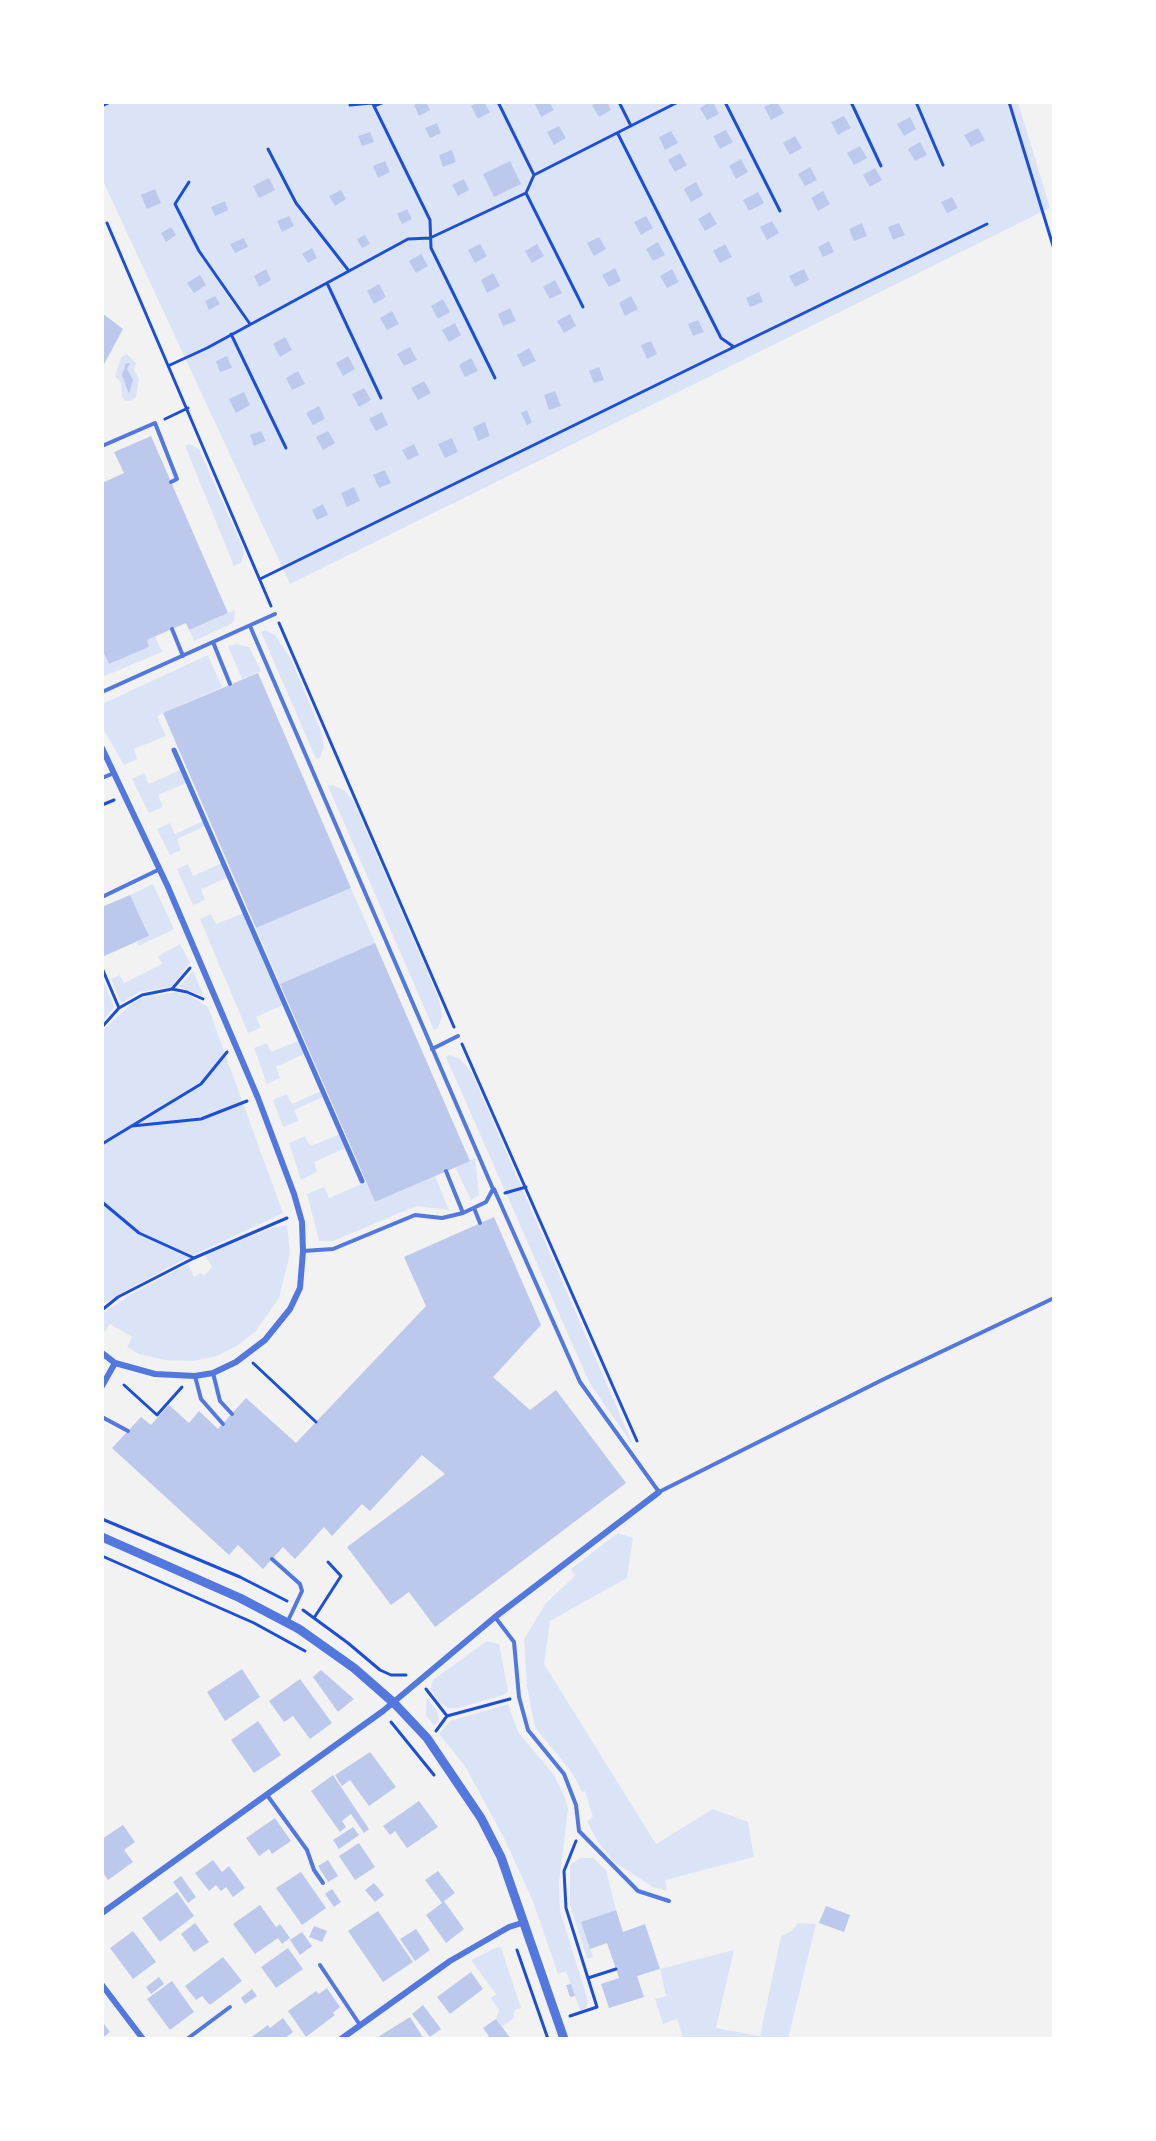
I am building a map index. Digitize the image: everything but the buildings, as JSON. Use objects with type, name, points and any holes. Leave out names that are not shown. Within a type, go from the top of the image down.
[{"type":"street","points":[[102,748],[160,869],[274,1140],[302,1222],[303,1251],[300,1288],[278,1327],[245,1356],[213,1373],[195,1376],[155,1374],[115,1363],[102,1353]]},
{"type":"street","points":[[174,750],[362,1181]]},
{"type":"street","points":[[102,1386],[115,1363]]},
{"type":"street","points":[[102,1913],[383,1712],[495,1617],[659,1492]]},
{"type":"street","points":[[102,1537],[240,1598],[287,1623],[354,1668],[394,1703],[427,1738],[481,1818],[501,1857],[564,2039]]},
{"type":"street","points":[[344,2038],[450,1961],[510,1927],[525,1922]]},
{"type":"street","points":[[102,1985],[142,2039]]},
{"type":"lane","points":[[102,446],[155,423],[177,479],[171,482]]},
{"type":"lane","points":[[102,692],[275,614]]},
{"type":"lane","points":[[250,626],[432,1049],[580,1382],[659,1492],[884,1379],[1054,1298]]},
{"type":"lane","points":[[172,629],[183,656]]},
{"type":"lane","points":[[213,642],[230,684]]},
{"type":"lane","points":[[102,778],[115,772]]},
{"type":"lane","points":[[102,897],[160,869]]},
{"type":"lane","points":[[432,1049],[458,1036]]},
{"type":"lane","points":[[446,1171],[462,1213]]},
{"type":"lane","points":[[303,1251],[333,1249],[415,1215],[442,1218],[462,1213],[486,1202],[494,1189]]},
{"type":"lane","points":[[474,1208],[480,1223]]},
{"type":"lane","points":[[213,1373],[220,1401],[232,1414]]},
{"type":"lane","points":[[195,1376],[201,1399],[223,1424]]},
{"type":"lane","points":[[102,1417],[128,1431]]},
{"type":"lane","points":[[272,1559],[300,1584],[302,1591],[287,1623]]},
{"type":"lane","points":[[495,1617],[514,1642],[519,1697],[528,1730],[564,1774],[576,1805],[579,1831],[638,1891],[669,1900]]},
{"type":"lane","points":[[267,1795],[307,1850],[314,1870],[323,1883]]},
{"type":"lane","points":[[320,1965],[361,2025]]},
{"type":"lane","points":[[187,2039],[230,2007]]},
{"type":"path","points":[[102,106],[111,102]]},
{"type":"path","points":[[350,105],[384,102]]},
{"type":"path","points":[[498,102],[534,175]]},
{"type":"path","points":[[619,102],[630,126]]},
{"type":"path","points":[[170,365],[408,239],[430,238],[526,193],[534,175],[678,102]]},
{"type":"path","points":[[725,102],[780,211]]},
{"type":"path","points":[[851,102],[881,166]]},
{"type":"path","points":[[916,102],[943,165]]},
{"type":"path","points":[[1009,102],[1054,249]]},
{"type":"path","points":[[373,104],[430,220],[431,248],[495,378]]},
{"type":"path","points":[[618,134],[721,338],[734,347]]},
{"type":"path","points":[[268,150],[297,203],[349,271]]},
{"type":"path","points":[[189,182],[176,204],[199,251],[250,324]]},
{"type":"path","points":[[526,193],[583,307]]},
{"type":"path","points":[[102,213],[170,365],[458,1036],[639,1446],[639,1464]]},
{"type":"path","points":[[260,579],[987,224]]},
{"type":"path","points":[[327,283],[381,398]]},
{"type":"path","points":[[231,334],[286,448]]},
{"type":"path","points":[[155,423],[188,408]]},
{"type":"path","points":[[172,990],[193,965]]},
{"type":"path","points":[[102,969],[119,1008]]},
{"type":"path","points":[[102,1027],[119,1008],[142,995],[172,990],[187,992],[208,1001]]},
{"type":"path","points":[[102,1144],[201,1084],[227,1052]]},
{"type":"path","points":[[131,1126],[201,1119],[247,1101]]},
{"type":"path","points":[[494,1189],[503,1194],[526,1187]]},
{"type":"path","points":[[102,1202],[139,1233],[194,1258]]},
{"type":"path","points":[[102,1310],[118,1297],[194,1258],[240,1236],[287,1218]]},
{"type":"path","points":[[245,1356],[316,1422]]},
{"type":"path","points":[[124,1385],[157,1415],[183,1386]]},
{"type":"path","points":[[102,1556],[254,1623],[314,1657]]},
{"type":"path","points":[[314,1618],[341,1576],[328,1562]]},
{"type":"path","points":[[420,1682],[447,1716]]},
{"type":"path","points":[[413,1749],[427,1738],[447,1716],[519,1697]]},
{"type":"path","points":[[383,1712],[439,1781]]},
{"type":"path","points":[[543,2026],[597,2007],[566,1899],[564,1871],[579,1831]]},
{"type":"path","points":[[517,1949],[548,2039]]},
{"type":"path","points":[[588,1978],[616,1969]]},
{"type":"shaded area","points":[[102,102],[1018,102],[1050,208],[290,584],[102,179]]},
{"type":"shaded area","points":[[127,354],[136,363],[134,370],[139,379],[136,397],[131,401],[125,401],[122,397],[121,383],[115,376],[121,357]]},
{"type":"shaded area","points":[[189,444],[199,449],[244,550],[242,562],[234,566],[185,446]]},
{"type":"shaded area","points":[[235,610],[231,624],[194,641],[189,630]]},
{"type":"shaded area","points":[[265,630],[275,635],[291,659],[321,731],[324,747],[320,758],[316,759],[261,632]]},
{"type":"shaded area","points":[[155,636],[162,652],[102,677],[102,649],[109,664],[149,647],[147,640]]},
{"type":"shaded area","points":[[237,644],[249,647],[261,671],[242,679],[228,646]]},
{"type":"shaded area","points":[[208,655],[222,687],[157,716],[166,736],[134,749],[137,759],[124,765],[102,727],[102,704]]},
{"type":"shaded area","points":[[180,770],[186,783],[158,795],[163,807],[149,813],[132,779],[144,773],[149,784]]},
{"type":"shaded area","points":[[332,785],[344,790],[353,800],[439,999],[442,1016],[438,1028],[434,1030],[328,786]]},
{"type":"shaded area","points":[[203,821],[205,826],[177,839],[181,850],[170,855],[157,829],[170,823],[175,834]]},
{"type":"shaded area","points":[[222,863],[229,877],[201,889],[205,900],[193,905],[177,869],[188,864],[193,876]]},
{"type":"shaded area","points":[[153,884],[174,929],[139,946],[137,942],[149,936],[130,895]]},
{"type":"shaded area","points":[[351,888],[375,943],[280,984],[256,928]]},
{"type":"shaded area","points":[[244,913],[283,1005],[256,1017],[261,1028],[248,1033],[200,919],[211,914],[216,924]]},
{"type":"shaded area","points":[[180,944],[190,963],[171,987],[140,992],[121,1003],[111,979],[120,975],[124,983],[162,964],[158,956]]},
{"type":"shaded area","points":[[193,971],[204,996],[179,987]]},
{"type":"shaded area","points":[[104,982],[114,1007],[102,1022],[102,983]]},
{"type":"shaded area","points":[[176,992],[189,995],[208,1007],[283,1213],[173,1265],[102,1304],[102,1031],[132,1003],[142,998]]},
{"type":"shaded area","points":[[298,1041],[304,1054],[276,1067],[280,1078],[267,1084],[254,1048],[267,1043],[271,1052]]},
{"type":"shaded area","points":[[450,1055],[460,1059],[472,1073],[633,1445],[590,1384],[446,1057]]},
{"type":"shaded area","points":[[321,1091],[323,1097],[294,1110],[299,1121],[283,1127],[273,1100],[287,1094],[292,1104]]},
{"type":"shaded area","points":[[340,1134],[345,1148],[314,1162],[317,1172],[301,1180],[289,1143],[305,1136],[310,1146]]},
{"type":"shaded area","points":[[475,1158],[479,1195],[471,1200],[455,1167]]},
{"type":"shaded area","points":[[435,1176],[449,1210],[416,1206],[333,1241],[319,1241],[307,1194],[324,1187],[329,1198],[366,1182],[375,1202]]},
{"type":"shaded area","points":[[287,1225],[290,1254],[279,1298],[255,1332],[238,1345],[217,1356],[194,1361],[165,1360],[139,1354],[127,1347],[132,1337],[110,1324],[105,1332],[102,1330],[102,1314],[130,1295],[188,1264],[194,1277],[201,1273],[204,1276],[212,1267],[205,1255],[272,1228]]},
{"type":"shaded area","points":[[618,1533],[633,1538],[627,1578],[550,1621],[544,1664],[656,1844],[713,1809],[748,1822],[754,1857],[665,1880],[667,1891],[653,1887],[614,1862],[598,1842],[587,1821],[593,1817],[585,1791],[582,1792],[573,1774],[535,1727],[527,1687],[524,1639],[546,1603],[575,1576],[571,1569]]},
{"type":"shaded area","points":[[487,1641],[499,1644],[508,1691],[504,1695],[458,1708],[449,1708],[440,1703],[430,1688],[433,1680]]},
{"type":"shaded area","points":[[427,1698],[437,1711],[439,1721],[434,1726],[426,1715]]},
{"type":"shaded area","points":[[508,1704],[518,1732],[554,1775],[568,1809],[559,1883],[560,1911],[588,2001],[586,2008],[580,2010],[566,1971],[558,1974],[532,1899],[505,1840],[465,1766],[439,1734],[450,1721]]},
{"type":"shaded area","points":[[580,1858],[593,1858],[606,1870],[616,1910],[582,1922],[593,1957],[587,1959],[570,1905],[570,1865]]},
{"type":"shaded area","points":[[798,1923],[816,1924],[788,2039],[683,2039],[677,2019],[663,2024],[655,1999],[666,1996],[660,1969],[734,1950],[716,2028],[760,2036],[781,1936],[792,1931]]},
{"type":"shaded area","points":[[497,1947],[501,1948],[521,2008],[514,2010],[514,2018],[503,2026],[496,2019],[499,2010],[491,1998],[496,1994],[471,1960]]}]
